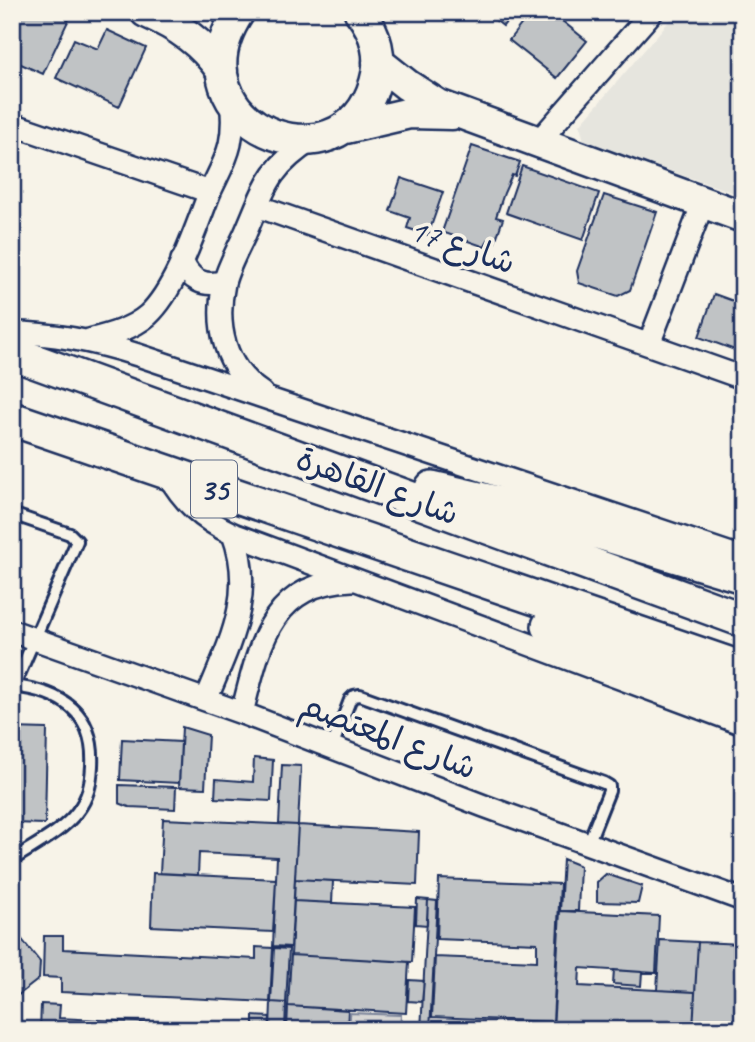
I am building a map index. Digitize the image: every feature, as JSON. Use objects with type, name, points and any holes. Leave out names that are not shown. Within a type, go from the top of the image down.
[{"type":"main road","name":"شارع القاهرة","points":[[12,353],[743,620]]},
{"type":"main road","name":"شارع القاهرة","points":[[12,419],[743,669]]},
{"type":"main road","points":[[366,481],[429,487],[491,500],[743,576]]},
{"type":"main road","points":[[416,558],[448,580],[491,603],[743,702]]},
{"type":"street","points":[[222,71],[225,40],[239,12]]},
{"type":"street","points":[[538,142],[652,12]]},
{"type":"street","points":[[87,340],[137,324],[161,298],[182,260],[229,146],[233,119],[222,71],[210,55],[187,34],[157,13]]},
{"type":"street","points":[[342,128],[355,119],[369,100],[377,77],[377,46],[368,18]]},
{"type":"street","points":[[378,62],[419,94],[466,117],[743,217]]},
{"type":"street","points":[[231,101],[240,114],[266,133],[281,138],[312,140]]},
{"type":"street","points":[[275,402],[240,375],[226,350],[221,322],[224,281],[278,166],[312,140],[342,128],[410,113],[466,117]]},
{"type":"street","points":[[12,124],[210,192]]},
{"type":"street","points":[[649,344],[704,203]]},
{"type":"street","name":"شارع 17","points":[[257,206],[743,378]]},
{"type":"street","points":[[182,260],[190,276],[198,281],[207,284],[224,281]]},
{"type":"street","points":[[12,333],[87,340],[138,355],[743,558]]},
{"type":"street","points":[[167,473],[176,489],[194,510],[233,534],[743,724]]},
{"type":"street","points":[[206,700],[230,643],[242,597],[243,573],[233,534]]},
{"type":"street","points":[[242,713],[258,649],[274,620],[285,607],[308,589],[326,583],[358,580]]},
{"type":"street","name":"شارع المعتصم","points":[[13,633],[242,713],[743,900]]},
{"type":"lane","points":[[12,514],[70,534],[77,541],[13,686],[43,690],[66,702],[89,731],[92,760],[87,797],[75,815],[12,860]]},
{"type":"lane","points":[[332,747],[350,700],[360,695],[604,783],[609,786],[609,791],[588,844]]},
{"type":"shaded area","points":[[677,12],[743,12],[743,196],[584,141],[580,125]]},
{"type":"shaded area","points":[[349,1013],[401,1015],[400,1030],[349,1030]]},
{"type":"building","points":[[12,12],[55,12],[69,19],[43,74],[12,60]]},
{"type":"building","points":[[485,12],[514,12],[503,26]]},
{"type":"building","points":[[531,12],[551,12],[587,41],[557,78],[509,40]]},
{"type":"building","points":[[107,30],[146,48],[119,107],[56,78],[74,39],[98,49]]},
{"type":"building","points":[[472,146],[520,162],[504,193],[496,217],[503,219],[495,242],[488,240],[485,247],[442,232]]},
{"type":"building","points":[[522,166],[599,193],[583,240],[506,213]]},
{"type":"building","points":[[401,178],[443,192],[428,235],[407,228],[410,218],[390,211]]},
{"type":"building","points":[[604,195],[657,212],[630,290],[618,296],[579,283],[577,271]]},
{"type":"building","points":[[714,294],[736,302],[738,297],[743,299],[743,353],[699,337]]},
{"type":"building","points":[[182,727],[208,735],[205,788],[179,787]]},
{"type":"building","points":[[12,728],[47,729],[45,824],[12,823]]},
{"type":"building","points":[[122,739],[181,742],[179,783],[120,780]]},
{"type":"building","points":[[254,758],[273,760],[271,801],[215,798],[216,779],[253,782]]},
{"type":"building","points":[[282,765],[301,766],[298,825],[279,824]]},
{"type":"building","points":[[119,785],[176,787],[175,809],[129,807],[119,803]]},
{"type":"building","points":[[163,819],[298,825],[291,947],[273,946],[277,857],[199,853],[198,875],[160,873]]},
{"type":"building","points":[[298,825],[419,832],[417,885],[295,879]]},
{"type":"building","points":[[563,859],[580,866],[578,911],[560,911]]},
{"type":"building","points":[[153,873],[276,879],[273,932],[151,926]]},
{"type":"building","points":[[606,874],[642,886],[638,903],[597,902],[597,882]]},
{"type":"building","points":[[295,879],[333,881],[332,903],[294,901]]},
{"type":"building","points":[[439,879],[560,884],[553,1022],[432,1017],[435,957],[537,961],[537,943],[437,939]]},
{"type":"building","points":[[417,899],[428,900],[427,925],[416,924]]},
{"type":"building","points":[[428,900],[437,901],[430,1030],[421,1030]]},
{"type":"building","points":[[294,901],[415,907],[412,962],[291,955]]},
{"type":"building","points":[[560,911],[659,916],[656,973],[580,968],[579,986],[695,992],[693,1030],[553,1030]]},
{"type":"building","points":[[12,927],[40,962],[39,979],[12,1000]]},
{"type":"building","points":[[44,936],[63,936],[63,949],[256,959],[256,947],[273,948],[270,1002],[61,992],[61,978],[43,977]]},
{"type":"building","points":[[660,940],[698,942],[695,992],[657,990]]},
{"type":"building","points":[[698,942],[743,944],[743,1030],[693,1030]]},
{"type":"building","points":[[274,948],[289,949],[286,1003],[271,1002]]},
{"type":"building","points":[[291,955],[409,962],[406,1013],[288,1006]]},
{"type":"building","points":[[614,970],[642,972],[641,986],[613,984]]},
{"type":"building","points":[[409,980],[424,981],[422,1002],[408,1001]]},
{"type":"building","points":[[271,1002],[286,1003],[285,1030],[270,1030]]},
{"type":"building","points":[[41,1004],[60,1005],[59,1018],[253,1028],[253,1016],[270,1017],[269,1030],[40,1030]]},
{"type":"building","points":[[288,1006],[348,1010],[347,1030],[287,1030]]},
{"type":"building","points":[[432,1026],[524,1030],[432,1030]]}]
